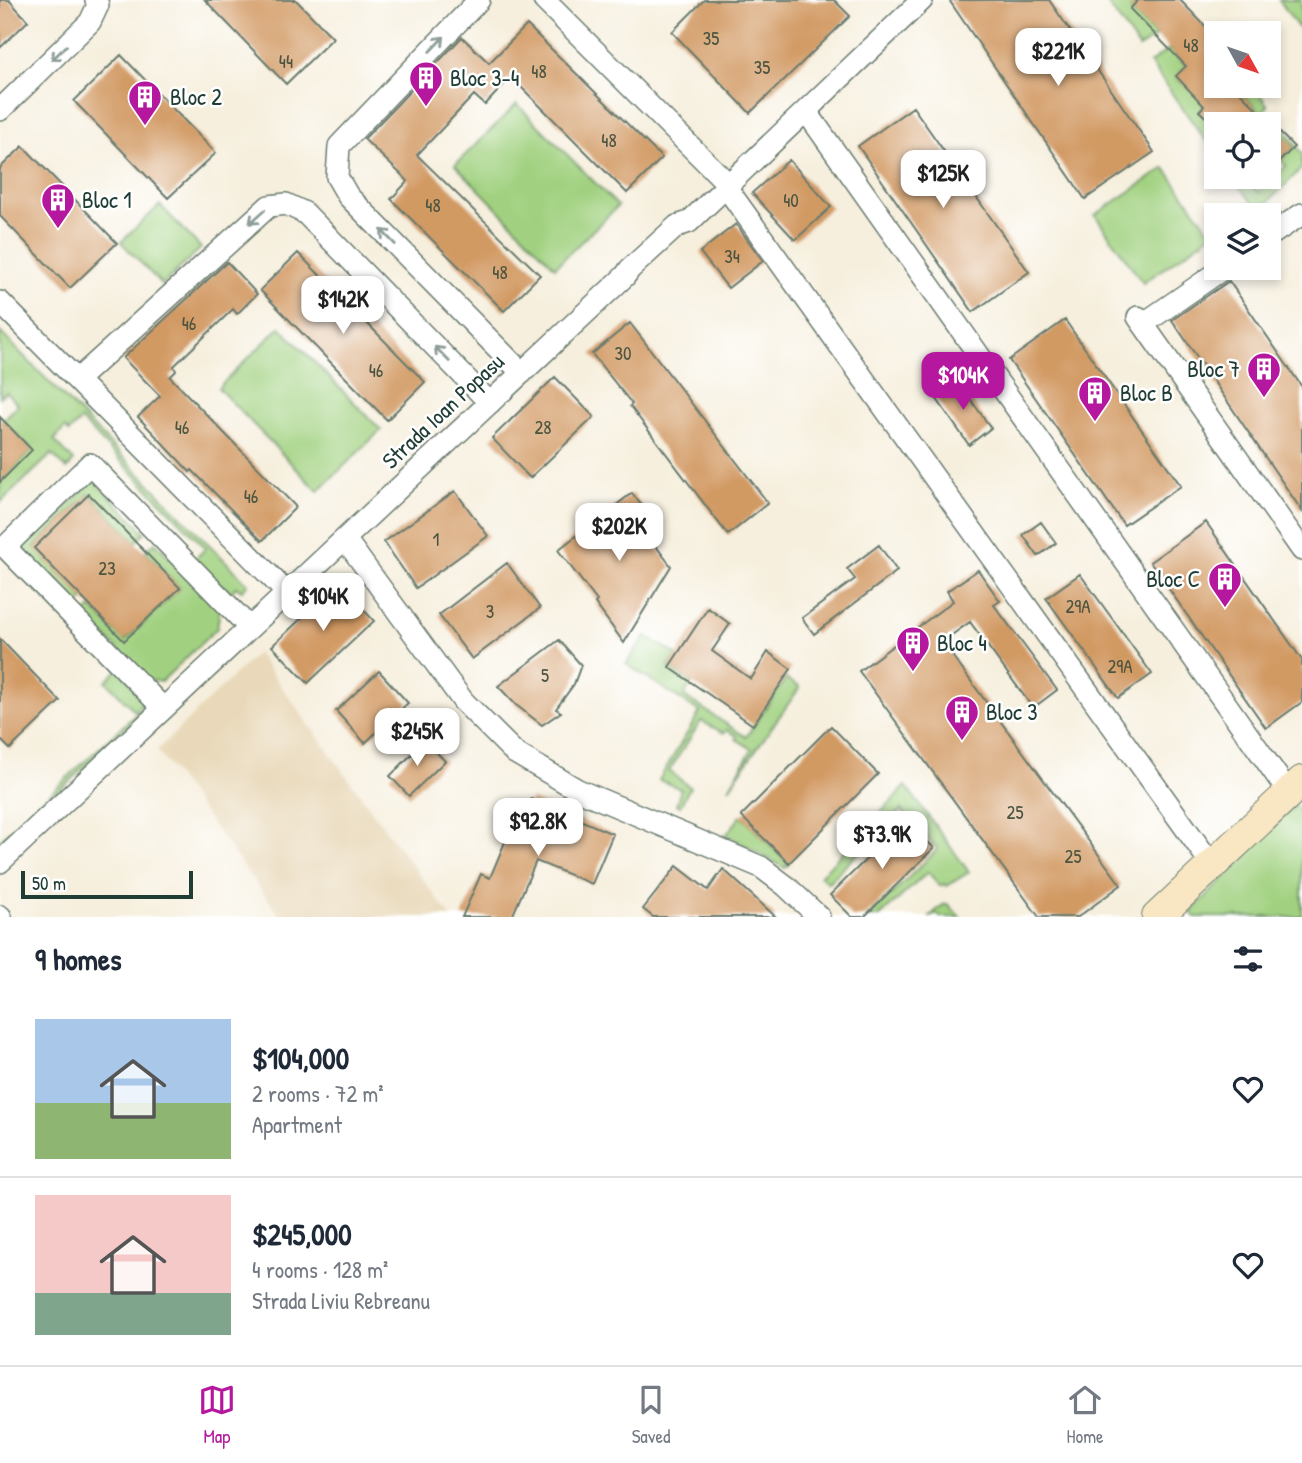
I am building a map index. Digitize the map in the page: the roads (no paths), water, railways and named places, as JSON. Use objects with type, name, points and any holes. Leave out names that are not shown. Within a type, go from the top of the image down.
[{"type":"street","points":[[0,110],[90,22],[98,5],[96,0]]},
{"type":"street","points":[[479,0],[340,146],[337,177],[348,196],[522,373]]},
{"type":"street","points":[[544,0],[727,186],[1212,865]]},
{"type":"street","name":"Strada Ioan Popasu","points":[[0,862],[630,269],[677,226],[689,222],[922,0]]},
{"type":"street","points":[[806,111],[1295,787],[1157,917]]},
{"type":"street","points":[[77,380],[269,206],[286,204],[305,214],[490,403]]},
{"type":"street","points":[[1281,228],[1302,214]]},
{"type":"street","points":[[1205,280],[1141,320],[1302,550]]},
{"type":"street","points":[[0,302],[286,592]]},
{"type":"street","points":[[163,708],[5,547],[90,464],[249,627]]},
{"type":"street","points":[[345,539],[463,701],[515,753],[578,790],[761,867],[819,917]]},
{"type":"place","name":"Bloc 3-4","points":[[426,108]]},
{"type":"place","name":"Bloc 2","points":[[145,127]]},
{"type":"place","name":"Bloc 1","points":[[58,230]]},
{"type":"place","name":"Bloc 7","points":[[1264,399]]},
{"type":"place","name":"Bloc B","points":[[1095,423]]},
{"type":"place","name":"Bloc C","points":[[1225,609]]},
{"type":"place","name":"Bloc 4","points":[[913,673]]},
{"type":"place","name":"Bloc 3","points":[[962,742]]}]
